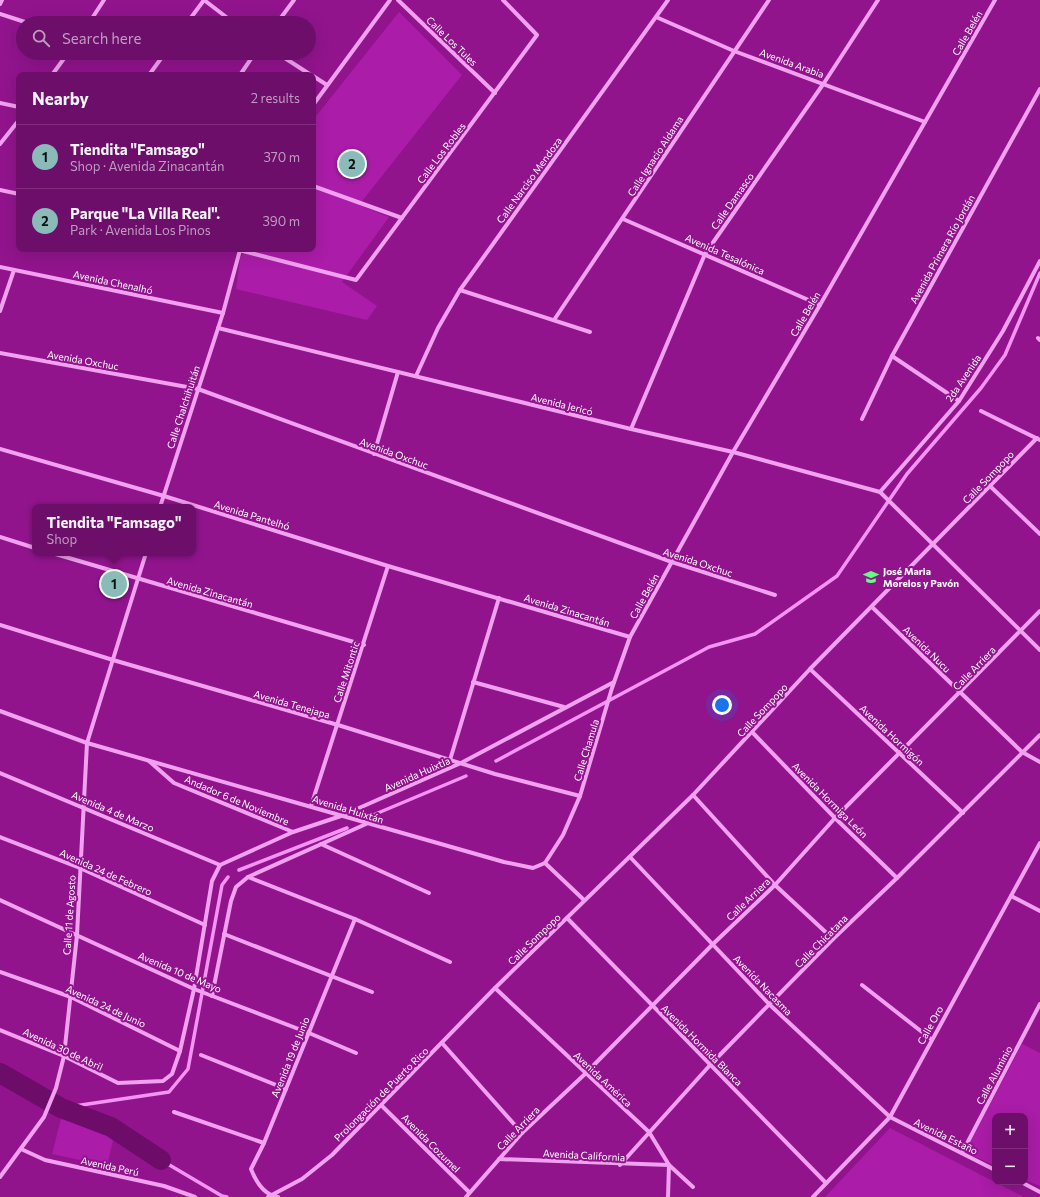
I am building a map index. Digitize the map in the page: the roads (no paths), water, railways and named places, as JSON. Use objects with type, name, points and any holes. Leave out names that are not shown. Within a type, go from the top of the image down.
[{"type":"street","points":[[0,4],[2,0]]},
{"type":"street","points":[[94,16],[104,0]]},
{"type":"street","points":[[192,16],[204,0],[225,16]]},
{"type":"street","points":[[282,16],[294,0]]},
{"type":"street","points":[[316,101],[390,0]]},
{"type":"street","name":"Calle Los Tules","points":[[398,0],[495,93]]},
{"type":"street","name":"Calle Los Robles","points":[[248,252],[356,280],[538,35],[502,0]]},
{"type":"street","name":"Calle Narciso Mendoza","points":[[416,376],[438,328],[460,290],[668,0]]},
{"type":"street","name":"Calle Ignacio Aldama","points":[[554,320],[769,0]]},
{"type":"street","name":"Calle Damasco","points":[[631,428],[705,254],[824,83],[878,0]]},
{"type":"street","name":"Calle Belén","points":[[630,638],[734,452],[995,0]]},
{"type":"street","points":[[0,14],[16,19]]},
{"type":"street","name":"Avenida Arabia","points":[[656,17],[734,51],[824,83],[925,122]]},
{"type":"street","points":[[54,72],[63,60]]},
{"type":"street","points":[[151,72],[160,60]]},
{"type":"street","points":[[242,72],[250,60]]},
{"type":"street","points":[[288,60],[306,72]]},
{"type":"street","points":[[316,78],[327,85]]},
{"type":"street","name":"Avenida Primera Río Jordán","points":[[862,419],[892,356],[1040,89]]},
{"type":"street","points":[[0,103],[16,106]]},
{"type":"street","points":[[0,144],[16,124]]},
{"type":"street","points":[[316,187],[402,218]]},
{"type":"street","points":[[0,190],[16,193]]},
{"type":"street","name":"Avenida Tesalónica","points":[[623,219],[820,305]]},
{"type":"street","name":"Calle Chalchihuitán","points":[[161,504],[223,313],[239,252]]},
{"type":"street","name":"2da Avenida","points":[[882,494],[959,400],[1003,331],[1040,261]]},
{"type":"street","name":"Avenida Chenalhó","points":[[0,268],[223,313]]},
{"type":"street","points":[[0,311],[14,270]]},
{"type":"street","points":[[460,290],[590,332]]},
{"type":"street","name":"Avenida Jericó","points":[[218,328],[734,452],[882,494],[897,506],[934,545],[1040,650]]},
{"type":"street","name":"Avenida Oxchuc","points":[[0,353],[198,389],[672,562],[775,595]]},
{"type":"street","points":[[892,356],[959,400]]},
{"type":"street","points":[[374,454],[398,372]]},
{"type":"street","points":[[981,411],[1039,439]]},
{"type":"street","name":"Calle Sompopo","points":[[495,988],[693,795],[753,733],[810,669],[1039,439]]},
{"type":"street","name":"Avenida Pantelhó","points":[[0,449],[190,504]]},
{"type":"street","points":[[991,487],[1040,534]]},
{"type":"street","name":"Avenida Pantelhó","points":[[196,506],[388,566],[498,598]]},
{"type":"street","points":[[0,537],[32,547]]},
{"type":"street","name":"Avenida Zinacantán","points":[[62,556],[364,645]]},
{"type":"street","points":[[87,743],[145,556]]},
{"type":"street","name":"Calle Mitontic","points":[[311,806],[364,645],[388,566]]},
{"type":"street","points":[[450,760],[498,598]]},
{"type":"street","name":"Avenida Zinacantán","points":[[498,598],[630,638]]},
{"type":"street","name":"Avenida Nucu","points":[[872,607],[1022,752],[1040,762]]},
{"type":"street","name":"Calle Arriera","points":[[466,1197],[522,1133],[585,1074],[651,1005],[775,885],[835,818],[961,693],[1040,611]]},
{"type":"street","name":"Avenida Tenejapa","points":[[0,625],[113,660],[338,725],[460,764],[580,796]]},
{"type":"street","name":"Calle Chamula","points":[[545,863],[563,835],[580,796],[612,688],[630,638]]},
{"type":"street","name":"Avenida Hormigón","points":[[810,669],[899,754],[963,812]]},
{"type":"street","points":[[473,682],[564,707]]},
{"type":"street","name":"Avenida Huixtla","points":[[220,865],[292,832],[341,816],[460,764],[564,707],[614,682]]},
{"type":"street","name":"Andador 6 de Noviembre","points":[[0,711],[87,743],[147,759],[174,783],[292,832]]},
{"type":"street","name":"Avenida Hormiga León","points":[[753,733],[835,818],[897,878]]},
{"type":"street","name":"Calle Chicatana","points":[[620,1165],[711,1064],[833,939],[897,878],[1040,735]]},
{"type":"street","name":"Calle 11 de Agosto","points":[[0,1177],[44,1117],[56,1088],[64,1056],[77,935],[87,743]]},
{"type":"street","name":"Avenida Huixtán","points":[[147,759],[311,806],[367,824],[504,862],[533,868],[545,863]]},
{"type":"street","name":"Avenida 4 de Marzo","points":[[0,773],[220,865]]},
{"type":"street","points":[[693,795],[775,885],[833,939]]},
{"type":"street","points":[[211,995],[231,901],[236,887],[248,877],[367,824]]},
{"type":"street","name":"Avenida 24 de Febrero","points":[[0,837],[80,868],[205,925]]},
{"type":"street","name":"Calle Oro","points":[[813,1197],[890,1118],[931,1040],[1040,843]]},
{"type":"street","points":[[321,844],[429,893]]},
{"type":"street","name":"Avenida Nacasma","points":[[630,857],[770,1005],[890,1118]]},
{"type":"street","points":[[545,863],[584,900]]},
{"type":"street","points":[[180,1051],[196,989],[212,881],[220,865]]},
{"type":"street","points":[[248,877],[355,919],[450,962]]},
{"type":"street","points":[[1011,896],[1040,911]]},
{"type":"street","name":"Avenida 10 de Mayo","points":[[0,900],[196,989],[356,1053]]},
{"type":"street","name":"Avenida Hormida Blanca","points":[[567,918],[826,1183]]},
{"type":"street","name":"Avenida 19 de Junio","points":[[270,1196],[255,1182],[251,1169],[264,1143],[355,919]]},
{"type":"street","points":[[224,934],[372,992]]},
{"type":"street","name":"Avenida 24 de Junio","points":[[0,972],[71,997],[180,1051]]},
{"type":"street","points":[[862,985],[931,1040]]},
{"type":"street","name":"Prolongación de Puerto Rico","points":[[270,1196],[302,1179],[332,1155],[495,988]]},
{"type":"street","name":"Avenida América","points":[[495,988],[585,1074],[649,1132],[669,1166],[692,1187]]},
{"type":"street","name":"Calle Aluminio","points":[[962,1154],[1040,1004]]},
{"type":"street","name":"Avenida 30 de Abril","points":[[0,1030],[64,1056],[118,1084],[163,1081],[172,1074],[180,1051]]},
{"type":"street","points":[[442,1043],[522,1133]]},
{"type":"street","points":[[201,1055],[286,1088]]},
{"type":"street","name":"Avenida Cozumel","points":[[381,1105],[469,1192]]},
{"type":"street","points":[[174,1112],[264,1143]]},
{"type":"street","name":"Avenida Estaño","points":[[890,1118],[992,1169]]},
{"type":"street","name":"Avenida Perú","points":[[21,1149],[45,1160],[164,1186],[195,1197]]},
{"type":"street","name":"Avenida California","points":[[499,1159],[669,1166]]},
{"type":"street","points":[[668,1197],[669,1166]]},
{"type":"street","points":[[1026,1185],[1040,1192]]},
{"type":"street","points":[[270,1196],[278,1197]]},
{"type":"waterway","points":[[496,761],[709,647],[755,634],[837,576],[907,474],[981,388],[1005,355],[1040,273]]},
{"type":"waterway","points":[[366,818],[466,776]]},
{"type":"waterway","points":[[239,870],[347,828]]},
{"type":"waterway","points":[[61,1108],[169,1092],[188,1069],[222,885],[228,877]]},
{"type":"waterway","points":[[0,1073],[61,1108],[111,1127],[161,1160]]},
{"type":"waterway","points":[[161,1160],[222,1196],[227,1197]]},
{"type":"place","name":"Parque \"La Villa Real\".","points":[[352,164]]},
{"type":"place","name":"José Maria Morelos y Pavón","points":[[871,577]]},
{"type":"place","name":"Tiendita \"Famsago\"","points":[[114,584]]}]
